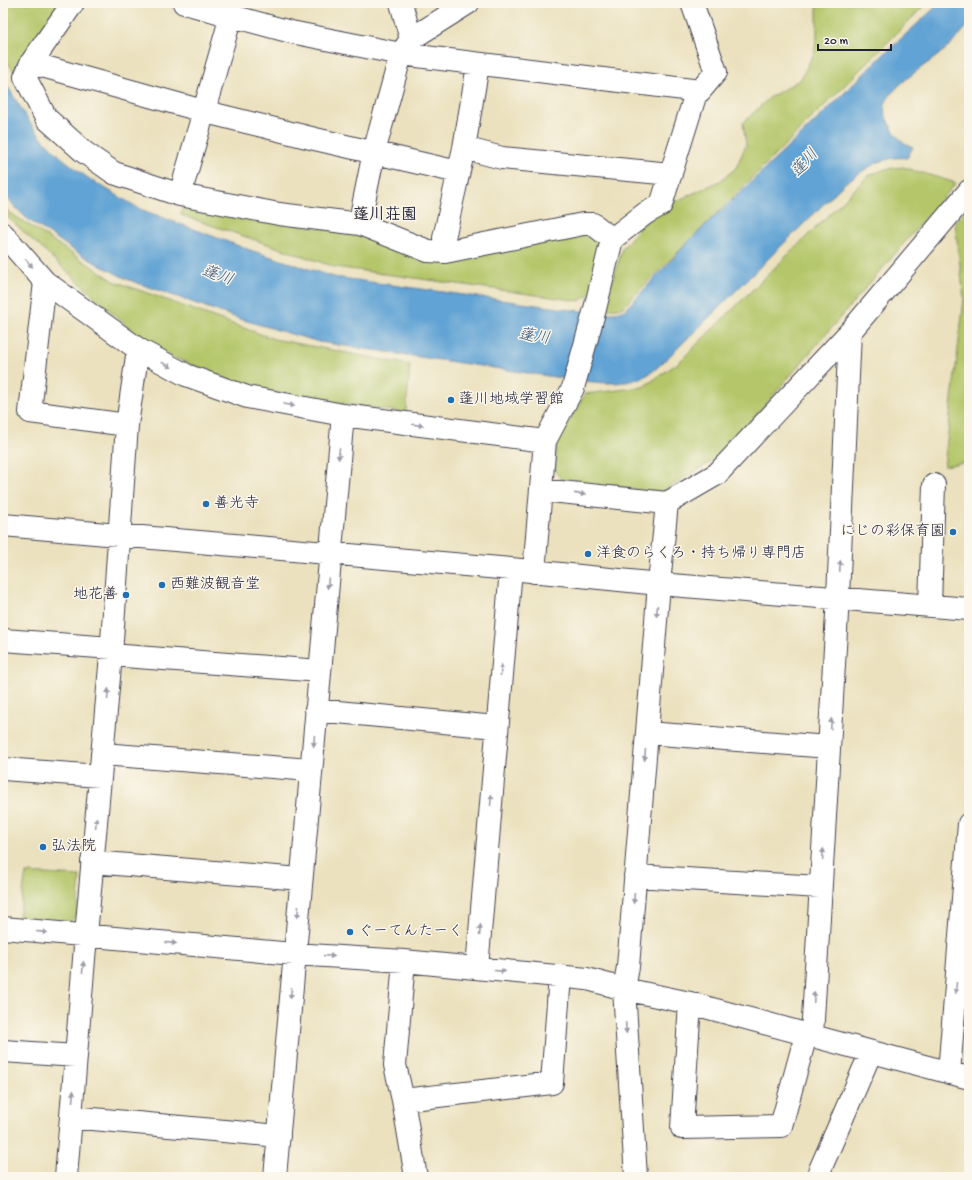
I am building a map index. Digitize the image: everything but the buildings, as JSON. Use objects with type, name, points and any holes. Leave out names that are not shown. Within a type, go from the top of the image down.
[{"type":"street","points":[[73,3],[31,63],[25,77],[46,118],[84,152],[114,173],[180,195],[279,214],[360,224],[428,250],[441,252],[582,224],[593,224],[612,239]]},
{"type":"street","points":[[184,3],[291,32],[406,47],[478,65],[700,91],[716,72],[692,3]]},
{"type":"street","points":[[362,211],[374,152],[406,47],[401,3]]},
{"type":"street","points":[[406,47],[468,3]]},
{"type":"street","points":[[180,195],[231,16]]},
{"type":"street","points":[[31,63],[203,111],[458,172]]},
{"type":"street","points":[[444,238],[464,148],[478,65]]},
{"type":"street","points":[[534,572],[545,441],[573,388],[595,309],[612,239],[646,213],[661,205],[697,90]]},
{"type":"street","points":[[464,148],[502,158],[670,174]]},
{"type":"street","points":[[541,490],[668,503],[717,474],[850,332],[969,190]]},
{"type":"street","points":[[3,234],[45,282],[138,350],[186,376],[247,397],[343,415],[545,441]]},
{"type":"street","points":[[45,282],[30,412],[127,425]]},
{"type":"street","points":[[690,1003],[682,1128],[781,1126],[809,1036],[838,598],[850,332]]},
{"type":"street","points":[[66,1177],[111,652],[127,425],[138,350]]},
{"type":"street","points":[[275,1177],[343,415]]},
{"type":"street","points":[[930,605],[934,485]]},
{"type":"street","points":[[636,1177],[624,989],[628,967],[659,584],[668,503]]},
{"type":"street","points":[[3,525],[511,569],[659,584],[969,609]]},
{"type":"street","points":[[477,968],[496,727],[511,569]]},
{"type":"street","points":[[3,640],[111,652],[320,671]]},
{"type":"street","points":[[316,710],[496,727]]},
{"type":"street","points":[[647,733],[829,747]]},
{"type":"street","points":[[102,754],[311,770]]},
{"type":"street","points":[[3,769],[100,776]]},
{"type":"street","points":[[3,928],[294,954],[404,961],[587,979],[624,989],[690,1003],[959,1076],[969,824]]},
{"type":"street","points":[[92,862],[301,879]]},
{"type":"street","points":[[635,876],[820,887]]},
{"type":"street","points":[[404,961],[395,1065],[403,1100],[416,1177]]},
{"type":"street","points":[[403,1100],[552,1083],[560,976]]},
{"type":"street","points":[[3,1051],[76,1056]]},
{"type":"street","points":[[818,1177],[871,1052]]},
{"type":"street","points":[[71,1117],[279,1136]]},
{"type":"green space","points":[[3,3],[66,3],[16,74],[3,57]]},
{"type":"green space","points":[[817,3],[927,3],[623,307],[604,310],[622,249],[641,226],[672,203],[720,181],[736,168],[746,145],[743,123],[769,98],[801,79],[814,53],[817,36]]},
{"type":"green space","points":[[903,167],[956,183],[721,456],[661,492],[564,483],[555,471],[556,444],[585,394],[643,387],[678,363],[868,176],[885,169]]},
{"type":"green space","points":[[3,205],[9,212],[114,281],[274,339],[410,365],[406,413],[256,390],[152,349],[3,213]]},
{"type":"green space","points":[[182,206],[358,234],[436,260],[587,233],[603,247],[591,294],[579,301],[335,267],[181,215]]},
{"type":"green space","points":[[967,209],[969,209],[969,462],[944,466],[964,299],[955,223]]},
{"type":"green space","points":[[26,873],[80,876],[77,914],[69,923],[19,917]]},
{"type":"water","name":"蓬川","points":[[940,3],[969,3],[969,24],[946,49],[912,74],[896,89],[889,96],[884,108],[892,129],[903,142],[913,147],[907,158],[890,159],[874,164],[845,183],[662,363],[652,372],[632,381],[600,383],[319,342],[240,319],[129,280],[101,266],[75,251],[26,218],[3,194],[3,79],[30,123],[40,136],[62,158],[88,178],[140,209],[250,250],[334,277],[595,313],[615,313],[625,310],[693,237],[882,56]]},
{"type":"place","name":"蓬川地域学習館","points":[[451,400]]},
{"type":"place","name":"善光寺","points":[[206,504]]},
{"type":"place","name":"にじの彩保育園","points":[[953,532]]},
{"type":"place","name":"洋食のらくろ・持ち帰り専門店","points":[[588,554]]},
{"type":"place","name":"西難波観音堂","points":[[162,585]]},
{"type":"place","name":"地花善","points":[[126,595]]},
{"type":"place","name":"弘法院","points":[[43,847]]},
{"type":"place","name":"ぐーてんたーく","points":[[350,932]]},
{"type":"district","name":"蓬川荘園","points":[[385,216]]}]
